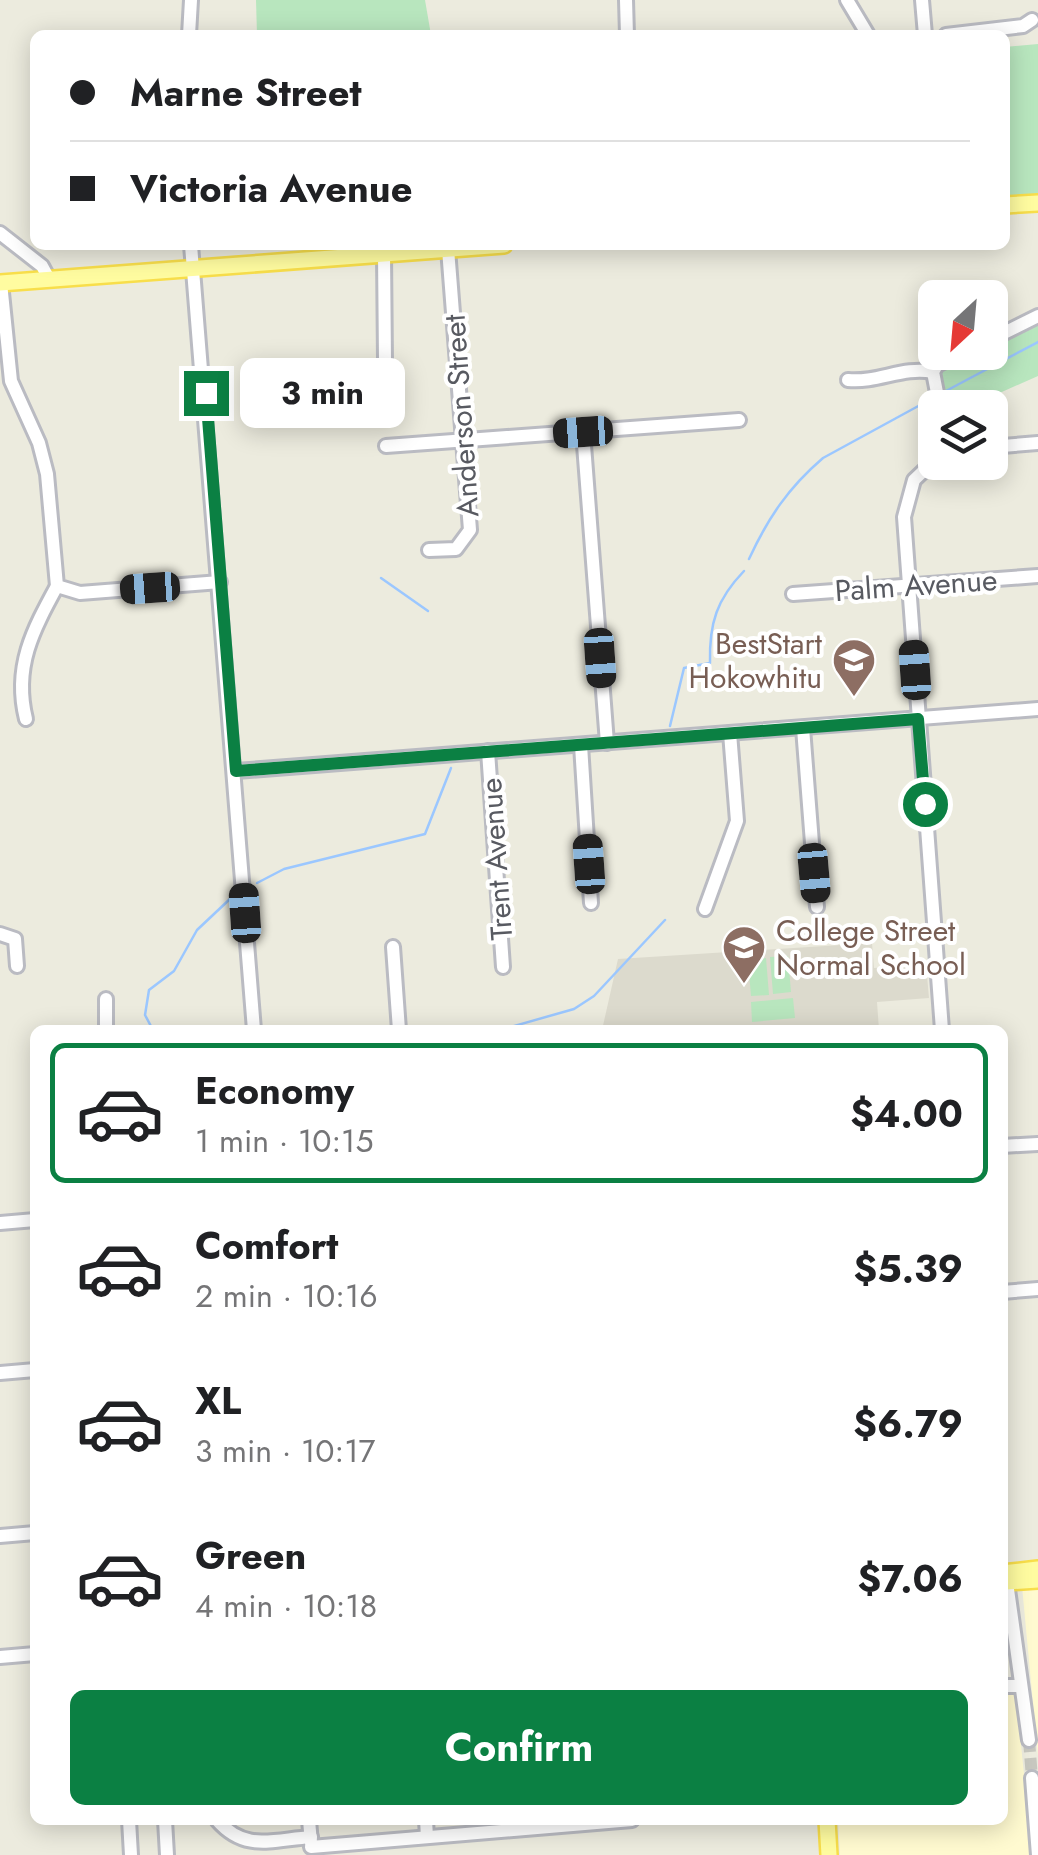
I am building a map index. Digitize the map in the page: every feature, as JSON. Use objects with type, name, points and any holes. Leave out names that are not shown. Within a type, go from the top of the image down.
[{"type":"main road","points":[[1010,205],[1038,203]]},
{"type":"main road","points":[[1,283],[435,250]]},
{"type":"main road","points":[[1008,1575],[1038,1569]]},
{"type":"main road","points":[[1008,1576],[1038,1580]]},
{"type":"main road","points":[[827,1825],[829,1855]]},
{"type":"street","points":[[189,30],[191,0]]},
{"type":"street","points":[[626,0],[627,30]]},
{"type":"street","points":[[847,0],[865,30]]},
{"type":"street","points":[[922,0],[924,30]]},
{"type":"street","points":[[989,30],[1023,26],[1032,20]]},
{"type":"street","points":[[0,233],[42,266],[48,277]]},
{"type":"street","points":[[192,250],[254,1025]]},
{"type":"street","name":"Anderson Street","points":[[429,550],[456,549],[469,537],[448,250]]},
{"type":"street","points":[[384,254],[385,361]]},
{"type":"street","points":[[1,283],[11,381],[47,474],[57,586],[25,648],[21,676],[26,719]]},
{"type":"street","points":[[1008,331],[1038,316]]},
{"type":"street","points":[[848,380],[868,382],[914,369],[932,372],[936,390]]},
{"type":"street","points":[[386,446],[738,420]]},
{"type":"street","points":[[583,432],[607,743]]},
{"type":"street","points":[[1008,446],[1038,444]]},
{"type":"street","points":[[918,476],[907,496],[908,586],[942,1025]]},
{"type":"street","name":"Palm Avenue","points":[[794,594],[1038,576]]},
{"type":"street","points":[[57,586],[80,593],[220,582]]},
{"type":"street","points":[[236,771],[1038,710]]},
{"type":"street","points":[[802,728],[817,907]]},
{"type":"street","points":[[705,909],[736,821],[730,733]]},
{"type":"street","points":[[581,745],[592,903]]},
{"type":"street","name":"Trent Avenue","points":[[488,751],[504,967]]},
{"type":"street","points":[[0,934],[16,939],[18,966]]},
{"type":"street","points":[[393,947],[399,1025]]},
{"type":"street","points":[[106,1000],[106,1025]]},
{"type":"street","points":[[1008,1146],[1038,1144]]},
{"type":"street","points":[[0,1223],[30,1220]]},
{"type":"street","points":[[1008,1292],[1038,1290]]},
{"type":"street","points":[[0,1373],[30,1370]]},
{"type":"street","points":[[0,1536],[30,1533]]},
{"type":"street","points":[[1008,1601],[1029,1740]]},
{"type":"street","points":[[0,1657],[30,1654]]},
{"type":"street","points":[[1008,1686],[1018,1686]]},
{"type":"street","points":[[1032,1778],[1038,1855]]},
{"type":"street","points":[[129,1825],[131,1855]]},
{"type":"street","points":[[165,1825],[167,1855]]},
{"type":"street","points":[[222,1825],[238,1840],[311,1846],[572,1825]]},
{"type":"street","points":[[426,1825],[427,1837]]},
{"type":"shaded area","name":"College Street Normal School","points":[[872,943],[874,968],[926,964],[929,998],[877,1002],[879,1025],[603,1025],[618,959]]},
{"type":"shaded area","points":[[1038,1585],[1038,1757],[1022,1586]]},
{"type":"shaded area","points":[[1016,1694],[1032,1855],[840,1855],[838,1825],[1008,1825],[1008,1695]]},
{"type":"green space","points":[[256,0],[425,0],[430,30],[257,30]]},
{"type":"green space","points":[[1038,44],[1038,195],[1010,198],[1010,47]]},
{"type":"green space","points":[[1038,316],[1038,376],[1006,390],[937,390],[933,372],[936,370],[1008,370],[1008,331]]},
{"type":"green space","points":[[788,956],[791,992],[773,994],[770,957]]},
{"type":"green space","points":[[766,958],[769,995],[751,996],[748,960]]},
{"type":"green space","points":[[793,998],[795,1018],[752,1022],[751,1002]]},
{"type":"waterway","points":[[948,390],[1038,342]]},
{"type":"waterway","points":[[749,559],[780,504],[823,458],[918,406]]},
{"type":"waterway","points":[[670,726],[684,668],[710,663],[716,612],[744,571]]},
{"type":"waterway","points":[[381,578],[428,611]]},
{"type":"waterway","points":[[257,883],[284,869],[425,834],[451,768]]},
{"type":"waterway","points":[[150,1025],[145,1015],[149,990],[174,971],[197,930],[231,898]]},
{"type":"waterway","points":[[518,1025],[574,1009],[594,996],[665,920]]},
{"type":"tunnel","points":[[1029,1740],[1032,1778]]},
{"type":"place","name":"BestStart Hokowhitu","points":[[854,698]]},
{"type":"place","name":"College Street Normal School","points":[[744,985]]},
{"type":"route","points":[[206,393],[236,771],[918,719],[925,804]]}]
